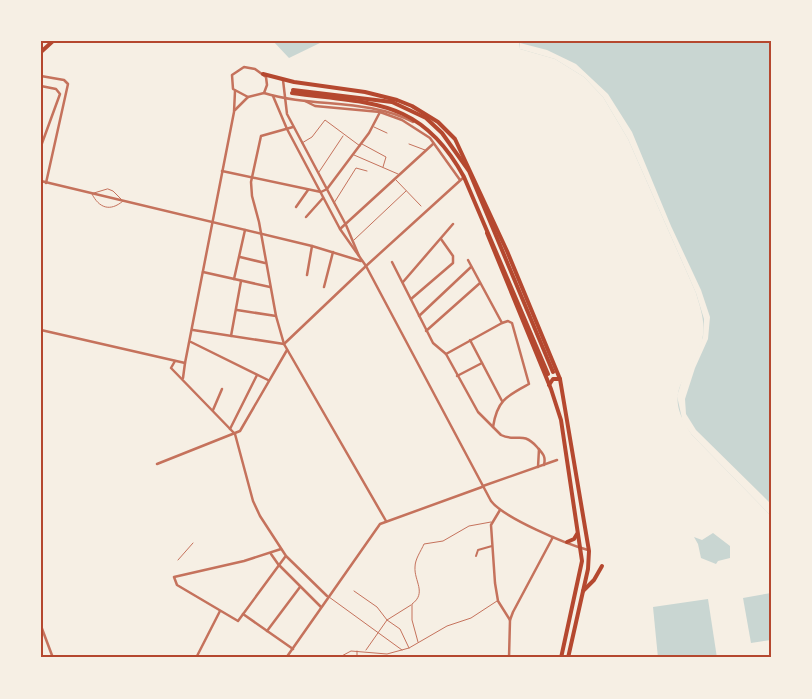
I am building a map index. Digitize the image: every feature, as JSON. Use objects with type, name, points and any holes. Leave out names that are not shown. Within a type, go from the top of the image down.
[{"type":"main road","points":[[41,52],[53,41]]},
{"type":"main road","points":[[264,74],[283,80],[383,96],[405,103],[424,113],[450,133],[462,152],[507,251],[561,381],[589,551],[583,591],[568,658]]},
{"type":"main road","points":[[293,92],[375,99],[392,102],[416,112],[434,125],[459,154],[490,222],[551,373],[464,177],[453,156],[438,138],[420,121],[389,107],[293,92]]},
{"type":"main road","points":[[416,112],[424,113]]},
{"type":"main road","points":[[484,224],[489,241],[550,387],[561,420],[581,548],[581,568],[561,658]]},
{"type":"main road","points":[[550,387],[553,379],[561,381]]},
{"type":"main road","points":[[550,387],[558,389],[561,381]]},
{"type":"main road","points":[[567,542],[574,539],[578,532]]},
{"type":"main road","points":[[583,591],[594,580],[602,566]]},
{"type":"street","points":[[183,378],[234,112],[235,91],[230,80],[234,72],[239,69],[254,69],[264,74],[267,85],[264,93]]},
{"type":"street","points":[[41,76],[64,80],[68,84],[46,183]]},
{"type":"street","points":[[283,80],[285,111],[354,240],[359,256]]},
{"type":"street","points":[[41,86],[58,90],[60,96],[41,146]]},
{"type":"street","points":[[235,91],[248,97]]},
{"type":"street","points":[[234,112],[248,97],[264,93],[284,98],[383,110],[418,124],[438,138]]},
{"type":"street","points":[[273,96],[287,129],[340,229],[366,266],[482,486],[500,510],[553,537],[589,551]]},
{"type":"street","points":[[303,100],[315,106],[380,112],[410,124],[430,138],[460,180]]},
{"type":"street","points":[[222,171],[321,192],[327,189],[353,155],[373,127],[380,112]]},
{"type":"street","points":[[293,127],[261,136],[252,178],[252,196],[276,316],[284,344],[386,521]]},
{"type":"street","points":[[340,229],[434,144]]},
{"type":"street","points":[[284,344],[464,177]]},
{"type":"street","points":[[41,181],[312,246],[362,261]]},
{"type":"street","points":[[296,207],[308,190]]},
{"type":"street","points":[[306,217],[324,197]]},
{"type":"street","points":[[403,282],[453,224]]},
{"type":"street","points":[[234,279],[245,230]]},
{"type":"street","points":[[411,299],[453,263],[453,256],[441,239]]},
{"type":"street","points":[[307,275],[312,246]]},
{"type":"street","points":[[324,287],[333,252]]},
{"type":"street","points":[[240,257],[266,263]]},
{"type":"street","points":[[468,260],[502,322]]},
{"type":"street","points":[[392,262],[426,331],[435,346],[446,354],[478,412],[492,428],[504,437],[528,438],[544,456],[544,465]]},
{"type":"street","points":[[419,316],[471,267]]},
{"type":"street","points":[[203,272],[270,287]]},
{"type":"street","points":[[231,336],[241,280]]},
{"type":"street","points":[[426,331],[480,283]]},
{"type":"street","points":[[237,310],[276,316]]},
{"type":"street","points":[[446,354],[502,322],[508,321],[512,323],[529,383],[514,391],[502,401],[495,412],[492,428]]},
{"type":"street","points":[[41,336],[42,330],[185,363]]},
{"type":"street","points":[[193,330],[284,344]]},
{"type":"street","points":[[470,340],[502,401]]},
{"type":"street","points":[[191,342],[268,380]]},
{"type":"street","points":[[156,464],[235,434],[244,426],[287,349]]},
{"type":"street","points":[[175,361],[171,368],[183,378],[235,434],[252,501],[281,549],[327,596]]},
{"type":"street","points":[[457,376],[482,363]]},
{"type":"street","points":[[230,428],[257,375]]},
{"type":"street","points":[[213,410],[222,389]]},
{"type":"street","points":[[538,449],[538,467]]},
{"type":"street","points":[[286,658],[372,532],[386,521],[557,460]]},
{"type":"street","points":[[500,510],[492,522],[492,546],[498,601],[510,620]]},
{"type":"street","points":[[509,658],[510,620],[553,537]]},
{"type":"street","points":[[476,556],[478,550],[483,547],[492,546]]},
{"type":"street","points":[[281,549],[271,554],[174,577],[177,586],[238,621],[278,564],[286,556]]},
{"type":"street","points":[[271,554],[300,587],[321,606]]},
{"type":"street","points":[[267,631],[300,587]]},
{"type":"street","points":[[196,658],[220,611]]},
{"type":"street","points":[[244,614],[293,649]]},
{"type":"street","points":[[41,626],[54,658]]},
{"type":"lane","points":[[302,143],[312,137],[325,120],[343,135],[386,157],[382,167]]},
{"type":"lane","points":[[373,127],[388,133]]},
{"type":"lane","points":[[318,174],[343,135]]},
{"type":"lane","points":[[410,144],[426,151]]},
{"type":"lane","points":[[353,155],[400,175]]},
{"type":"lane","points":[[380,162],[384,164]]},
{"type":"lane","points":[[334,203],[356,168],[367,172]]},
{"type":"lane","points":[[396,180],[421,206]]},
{"type":"lane","points":[[108,189],[113,191],[123,201],[117,206],[103,207],[96,202],[92,194],[108,189]]},
{"type":"lane","points":[[354,240],[406,191]]},
{"type":"lane","points":[[366,650],[387,620],[417,600],[420,590],[415,564],[424,544],[427,542],[443,542],[469,526],[492,522]]},
{"type":"lane","points":[[178,560],[193,543]]},
{"type":"lane","points":[[354,591],[377,606],[387,620],[401,630],[409,648]]},
{"type":"lane","points":[[327,596],[403,651]]},
{"type":"lane","points":[[338,658],[357,651],[366,650],[388,654],[403,651],[447,626],[471,618],[498,601]]},
{"type":"lane","points":[[412,604],[412,620],[418,642]]},
{"type":"lane","points":[[357,651],[357,658]]},
{"type":"shaded area","points":[[273,41],[356,41],[322,42],[289,58]]},
{"type":"shaded area","points":[[519,41],[771,41],[771,516],[692,435],[682,418],[678,404],[678,392],[700,349],[703,335],[702,314],[696,293],[628,139],[603,97],[584,77],[555,59],[520,49]]},
{"type":"shaded area","points":[[713,533],[730,546],[730,558],[718,561],[716,564],[701,558],[698,544],[694,537],[702,540]]},
{"type":"shaded area","points":[[771,593],[771,640],[751,643],[743,598]]},
{"type":"shaded area","points":[[708,599],[717,658],[658,658],[653,607]]},
{"type":"pier","points":[[520,43],[547,50],[576,64],[608,94],[632,132],[671,226],[701,290],[710,317],[708,339],[695,368],[685,399],[686,414],[696,430],[771,504],[771,516],[692,435],[683,423],[677,396],[683,377],[693,362],[703,337],[704,319],[696,293],[628,139],[603,97],[584,77],[555,59],[520,49]]}]
